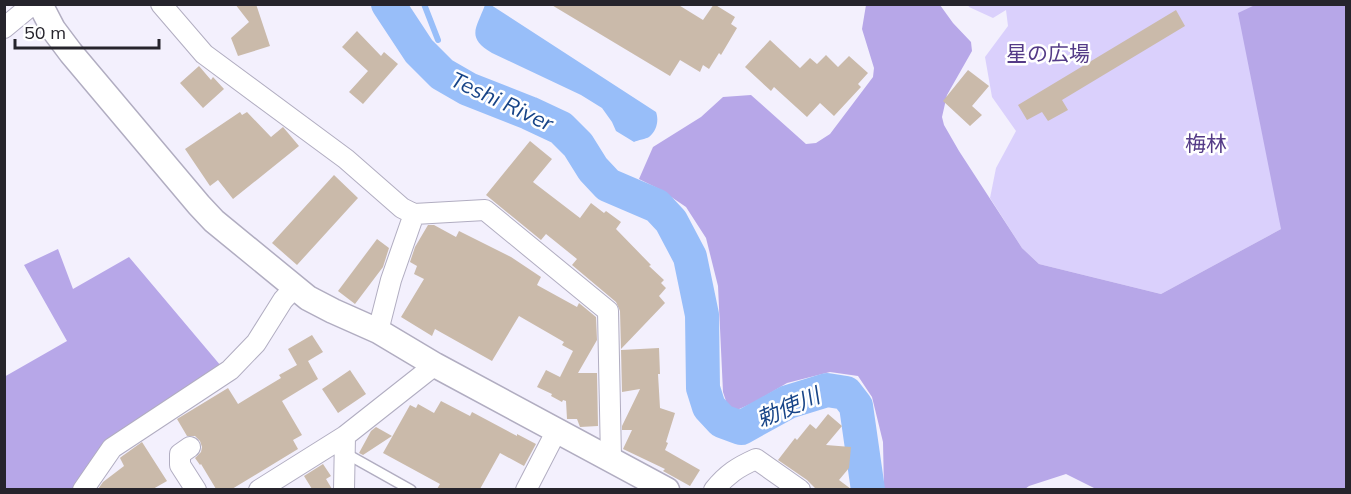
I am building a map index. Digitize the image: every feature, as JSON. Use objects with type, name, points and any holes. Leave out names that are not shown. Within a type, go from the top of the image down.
[{"type":"street","points":[[4,28],[33,4]]},
{"type":"street","points":[[39,4],[64,44],[199,205],[214,221],[295,287],[319,304],[378,331],[435,365],[667,489]]},
{"type":"street","points":[[161,4],[204,54],[346,159],[402,208],[414,214],[485,210],[608,311],[611,459]]},
{"type":"street","points":[[378,331],[391,280],[414,214]]},
{"type":"street","points":[[83,489],[112,448],[230,370],[256,343],[295,287]]},
{"type":"street","points":[[259,489],[345,444],[435,365]]},
{"type":"street","points":[[526,489],[557,430]]},
{"type":"street","points":[[344,489],[345,444]]},
{"type":"street","points":[[190,447],[180,454],[180,465],[196,489]]},
{"type":"street","points":[[714,489],[736,468],[756,459],[800,489]]},
{"type":"lane","points":[[345,444],[411,489]]},
{"type":"green space","name":"梅林","points":[[968,5],[1346,5],[1281,229],[1161,294],[1039,264],[1022,248],[990,198],[996,168],[1016,131],[992,97],[985,57],[1008,26],[1006,10],[993,18]]},
{"type":"shaded area","points":[[866,5],[940,5],[971,42],[972,51],[947,95],[942,117],[959,151],[1022,248],[1039,264],[1161,294],[1281,229],[1238,13],[1255,5],[1346,5],[1346,489],[1096,489],[1066,474],[1025,489],[884,489],[883,442],[872,397],[858,376],[830,372],[787,383],[737,410],[728,407],[723,392],[718,286],[706,238],[686,207],[661,190],[639,179],[653,147],[701,117],[723,97],[751,95],[806,144],[816,143],[830,134],[873,77],[874,68],[862,29]]},
{"type":"shaded area","points":[[58,249],[73,289],[129,257],[221,366],[76,489],[5,489],[4,377],[67,341],[24,265]]},
{"type":"water","points":[[485,5],[491,5],[656,112],[657,125],[652,135],[634,142],[616,131],[602,108],[581,95],[492,53],[484,47],[475,32]]},
{"type":"building","points":[[235,4],[256,4],[270,46],[238,56],[231,38],[249,22]]},
{"type":"building","points":[[550,4],[677,4],[703,20],[714,4],[735,17],[731,24],[737,28],[721,55],[719,53],[709,69],[703,65],[700,72],[680,60],[670,76]]},
{"type":"building","points":[[1176,10],[1185,26],[1062,100],[1068,110],[1048,121],[1042,112],[1027,120],[1018,105]]},
{"type":"building","points":[[357,31],[381,56],[384,52],[398,64],[363,104],[349,92],[368,71],[342,47]]},
{"type":"building","points":[[770,40],[800,68],[810,58],[817,64],[826,55],[838,67],[849,56],[868,73],[858,84],[861,87],[834,116],[820,103],[807,117],[774,87],[771,91],[745,67]]},
{"type":"building","points":[[199,66],[211,80],[213,77],[224,89],[203,108],[180,83]]},
{"type":"building","points":[[968,70],[989,86],[972,106],[982,115],[970,126],[943,101]]},
{"type":"building","points":[[240,112],[242,115],[247,112],[271,137],[283,127],[299,146],[233,199],[218,180],[210,186],[185,149]]},
{"type":"building","points":[[530,141],[552,159],[533,182],[580,218],[591,203],[621,222],[616,229],[664,280],[661,283],[666,288],[659,296],[665,303],[621,349],[620,311],[616,302],[572,265],[577,259],[546,234],[541,240],[486,195]]},
{"type":"building","points":[[334,175],[358,198],[297,265],[272,243]]},
{"type":"building","points":[[428,225],[434,225],[456,237],[459,231],[511,257],[541,277],[537,285],[577,307],[579,303],[596,317],[597,340],[578,373],[597,373],[598,426],[580,427],[577,419],[567,419],[566,401],[562,402],[537,387],[546,370],[560,377],[573,351],[562,345],[564,342],[519,316],[492,361],[435,329],[432,336],[401,317],[424,279],[414,274],[417,266],[410,262],[415,247]]},
{"type":"building","points":[[377,239],[389,248],[383,267],[355,304],[338,291]]},
{"type":"building","points":[[312,335],[323,352],[308,361],[318,379],[282,401],[302,435],[293,440],[298,449],[232,489],[216,489],[195,458],[201,452],[200,441],[195,436],[187,436],[177,419],[228,388],[238,404],[281,378],[279,375],[297,365],[288,349]]},
{"type":"building","points":[[659,348],[660,408],[675,413],[665,450],[700,470],[690,486],[663,471],[665,469],[623,449],[632,430],[622,430],[622,426],[640,389],[622,392],[621,350]]},
{"type":"building","points":[[350,370],[366,394],[338,413],[322,389]]},
{"type":"building","points":[[441,401],[470,416],[472,412],[536,444],[524,466],[500,453],[480,489],[437,489],[440,484],[383,453],[410,405],[416,408],[418,404],[434,413]]},
{"type":"building","points":[[828,414],[842,426],[826,445],[851,447],[849,468],[839,480],[851,489],[816,489],[778,460],[795,438],[797,440],[810,424],[816,429]]},
{"type":"building","points":[[376,427],[392,436],[363,455],[359,453],[371,431]]},
{"type":"building","points":[[142,442],[167,481],[153,489],[98,489],[103,482],[124,466],[120,458]]},
{"type":"building","points":[[323,464],[331,476],[326,479],[332,489],[312,489],[304,476]]},
{"type":"waterway","name":"Teshi River","points":[[388,4],[419,51],[442,74],[468,89],[561,128],[578,145],[593,169],[608,185],[657,206],[671,221],[690,257],[702,315],[703,388],[709,407],[722,421],[741,428],[788,402],[827,390],[846,393],[856,406],[868,490]]},
{"type":"waterway","points":[[424,4],[438,40]]},
{"type":"park label","name":"星の広場","points":[[1048,54]]},
{"type":"water label","name":"勅使川","points":[[788,407]]}]
